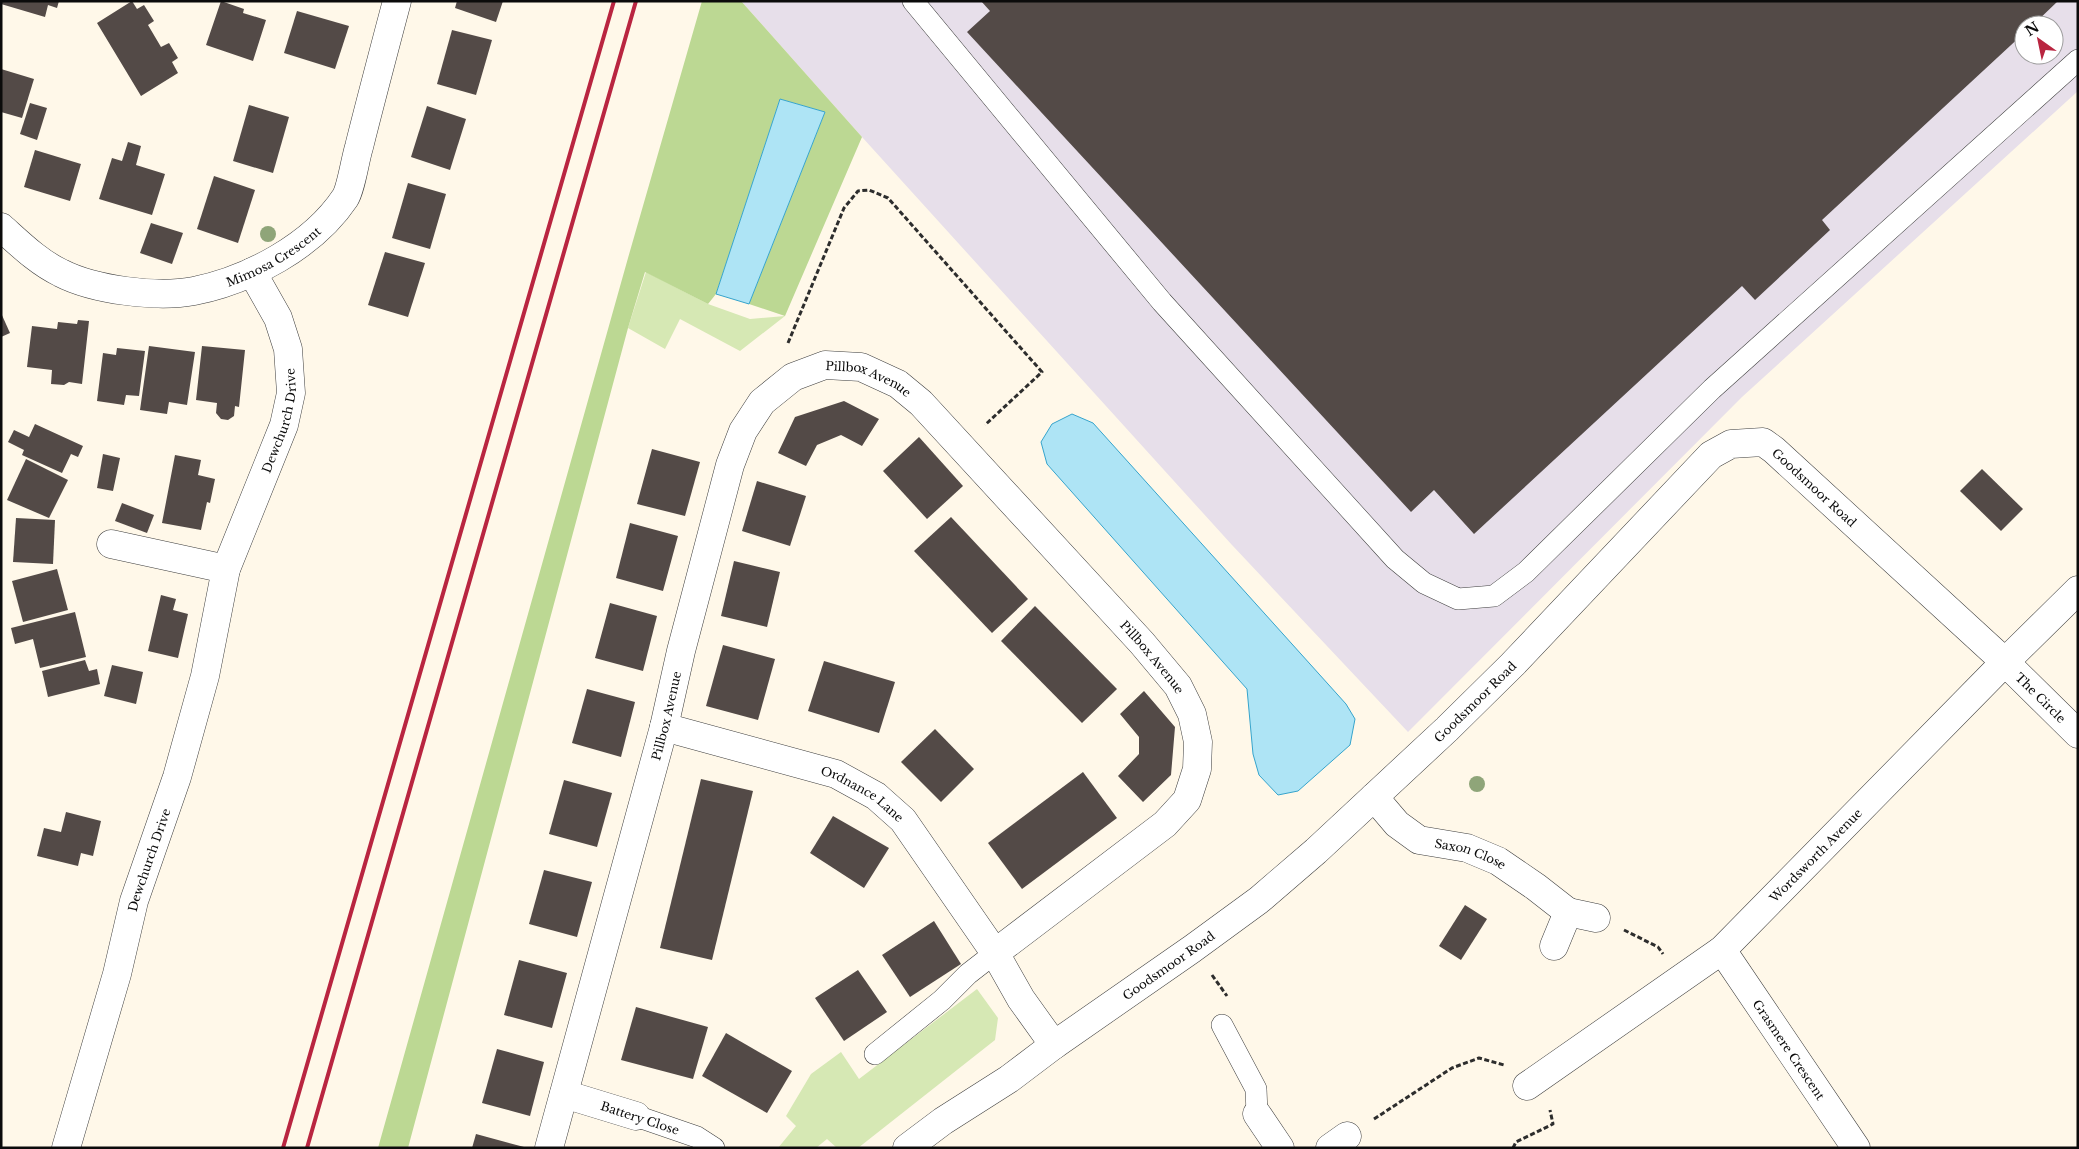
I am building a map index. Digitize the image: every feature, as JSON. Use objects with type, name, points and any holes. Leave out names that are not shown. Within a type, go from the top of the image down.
[{"type":"street","name":"Mimosa Crescent","points":[[1,227],[28,252],[61,273],[89,284],[130,293],[192,291],[215,286],[252,272],[284,255],[313,235],[346,197],[397,1]]},
{"type":"street","name":"Dewchurch Drive","points":[[66,1148],[117,974],[134,901],[184,750],[204,676],[226,570],[284,425],[291,394],[288,349],[278,318],[252,272]]},
{"type":"street","name":"Pillbox Avenue","points":[[549,1148],[664,727],[681,650],[730,465],[742,431],[762,402],[793,377],[825,365],[861,367],[898,384],[921,402],[1142,643],[1178,686],[1192,714],[1198,742],[1197,769],[1187,800],[1165,824],[995,952]]},
{"type":"street","name":"Goodsmoor Road","points":[[907,1148],[943,1121],[1009,1079],[1259,900],[1316,851],[1513,664],[1711,455],[1731,444],[1763,442],[1774,450],[2005,662]]},
{"type":"street","points":[[111,544],[226,570]]},
{"type":"street","name":"Wordsworth Avenue","points":[[1527,1086],[1722,950],[2078,590]]},
{"type":"street","name":"The Circle","points":[[2005,662],[2078,734]]},
{"type":"street","name":"Ordnance Lane","points":[[664,727],[836,774],[876,796],[903,820],[995,952],[1021,999],[1054,1045]]},
{"type":"street","name":"Saxon Close","points":[[1374,797],[1397,824],[1420,840],[1467,848],[1498,861],[1568,912],[1596,918]]},
{"type":"street","points":[[1554,946],[1568,912]]},
{"type":"street","name":"Grasmere Crescent","points":[[1722,950],[1856,1148]]},
{"type":"street","name":"Battery Close","points":[[564,1094],[636,1116]]},
{"type":"street","points":[[1257,1114],[1280,1148]]},
{"type":"lane","points":[[913,1],[1162,302],[1388,552],[1424,583],[1458,599],[1494,596],[1526,572],[1712,389],[2078,60]]},
{"type":"lane","points":[[875,1054],[942,1000],[968,974],[995,952]]},
{"type":"lane","points":[[1222,1025],[1256,1089],[1257,1114]]},
{"type":"lane","name":"Battery Close","points":[[636,1116],[697,1137],[714,1148]]},
{"type":"path","points":[[793,377],[785,350],[844,208],[858,191],[869,190],[888,198],[1042,372],[962,446]]},
{"type":"path","points":[[1596,918],[1658,947],[1680,980]]},
{"type":"path","points":[[1339,1142],[1452,1068],[1479,1058]]},
{"type":"shaded area","points":[[741,1],[2078,1],[2078,91],[1742,397],[1408,732],[1232,545]]},
{"type":"green space","points":[[702,1],[741,1],[862,137],[785,316],[749,304],[825,112],[780,99],[716,294],[708,304],[645,272],[628,328],[408,1148],[378,1148],[628,258]]},
{"type":"green space","points":[[646,272],[708,304],[750,319],[785,316],[740,351],[680,319],[665,349],[628,328]]},
{"type":"green space","points":[[977,989],[998,1018],[995,1040],[858,1148],[837,1148],[827,1139],[816,1148],[778,1148],[796,1126],[786,1116],[811,1074],[841,1052],[859,1079]]},
{"type":"water","points":[[780,99],[825,112],[749,304],[716,294]]},
{"type":"water","points":[[1072,414],[1093,423],[1346,704],[1355,719],[1350,745],[1298,791],[1278,795],[1259,775],[1253,754],[1247,689],[1047,464],[1041,442],[1052,424]]},
{"type":"building","points":[[1,1],[59,1],[57,8],[48,5],[45,17],[1,4]]},
{"type":"building","points":[[132,1],[137,9],[144,5],[154,21],[148,25],[161,47],[169,43],[178,58],[172,62],[178,73],[141,96],[97,23]]},
{"type":"building","points":[[221,1],[244,9],[243,13],[266,20],[253,61],[206,45]]},
{"type":"building","points":[[457,1],[503,1],[496,22],[455,8]]},
{"type":"building","points":[[981,1],[2058,1],[2043,15],[2014,15],[2014,42],[1822,220],[1830,230],[1755,300],[1742,286],[1474,534],[1434,490],[1411,512],[967,32],[990,11]]},
{"type":"building","points":[[297,11],[349,26],[335,69],[284,53]]},
{"type":"building","points":[[452,30],[492,40],[476,95],[437,84]]},
{"type":"building","points":[[1,69],[34,79],[22,118],[1,112]]},
{"type":"building","points":[[30,103],[47,108],[37,140],[20,134]]},
{"type":"building","points":[[249,105],[289,117],[273,173],[233,161]]},
{"type":"building","points":[[427,106],[466,119],[450,170],[411,157]]},
{"type":"building","points":[[128,142],[141,146],[136,165],[165,174],[152,215],[99,199],[112,158],[122,161]]},
{"type":"building","points":[[35,150],[81,164],[70,201],[24,187]]},
{"type":"building","points":[[214,176],[255,190],[238,243],[197,229]]},
{"type":"building","points":[[408,183],[446,194],[430,249],[392,238]]},
{"type":"building","points":[[151,223],[183,233],[172,264],[140,253]]},
{"type":"building","points":[[385,252],[425,263],[408,317],[368,305]]},
{"type":"building","points":[[1,313],[10,333],[1,337]]},
{"type":"building","points":[[78,320],[89,321],[82,384],[69,382],[64,385],[51,384],[52,370],[27,367],[32,326],[57,329],[58,322],[77,324]]},
{"type":"building","points":[[149,346],[195,352],[187,405],[169,402],[167,414],[140,410]]},
{"type":"building","points":[[202,346],[245,350],[239,407],[235,406],[234,416],[228,420],[221,419],[216,413],[217,403],[196,400]]},
{"type":"building","points":[[117,348],[145,351],[139,396],[126,395],[124,405],[97,401],[103,353],[116,355]]},
{"type":"building","points":[[844,401],[879,419],[862,446],[841,435],[817,445],[806,466],[778,453],[795,417]]},
{"type":"building","points":[[35,424],[83,446],[78,457],[71,454],[62,473],[22,455],[24,450],[8,442],[14,430],[29,437]]},
{"type":"building","points":[[919,437],[963,486],[927,519],[883,471]]},
{"type":"building","points":[[652,449],[700,462],[685,516],[637,504]]},
{"type":"building","points":[[103,454],[120,458],[113,491],[97,488]]},
{"type":"building","points":[[175,455],[201,460],[198,475],[215,479],[210,503],[207,502],[201,530],[162,523]]},
{"type":"building","points":[[26,459],[68,480],[49,518],[7,500]]},
{"type":"building","points":[[1982,469],[2023,509],[2001,531],[1960,491]]},
{"type":"building","points":[[757,481],[806,496],[790,546],[742,531]]},
{"type":"building","points":[[122,503],[154,515],[147,533],[115,521]]},
{"type":"building","points":[[951,517],[1028,599],[992,633],[914,551]]},
{"type":"building","points":[[16,518],[55,520],[53,564],[13,562]]},
{"type":"building","points":[[630,523],[678,536],[663,591],[616,578]]},
{"type":"building","points":[[734,561],[780,572],[767,627],[721,616]]},
{"type":"building","points":[[57,569],[68,610],[23,622],[12,581]]},
{"type":"building","points":[[161,595],[176,599],[173,610],[188,614],[178,658],[148,651]]},
{"type":"building","points":[[610,603],[657,616],[643,671],[595,658]]},
{"type":"building","points":[[1035,606],[1117,689],[1082,723],[1001,641]]},
{"type":"building","points":[[75,612],[86,657],[40,668],[33,639],[15,644],[11,628]]},
{"type":"building","points":[[723,645],[775,659],[758,720],[706,706]]},
{"type":"building","points":[[85,660],[89,671],[97,669],[100,684],[48,697],[42,671]]},
{"type":"building","points":[[824,661],[895,682],[879,733],[808,711]]},
{"type":"building","points":[[112,665],[143,672],[136,704],[104,696]]},
{"type":"building","points":[[587,689],[635,702],[621,757],[572,743]]},
{"type":"building","points":[[1144,691],[1175,727],[1171,775],[1143,802],[1118,776],[1139,754],[1139,737],[1120,714]]},
{"type":"building","points":[[935,729],[974,769],[941,802],[901,762]]},
{"type":"building","points":[[1083,772],[1117,818],[1022,889],[988,843]]},
{"type":"building","points":[[701,779],[753,791],[712,960],[660,948]]},
{"type":"building","points":[[564,780],[612,793],[597,847],[549,834]]},
{"type":"building","points":[[66,812],[101,821],[93,856],[81,853],[78,866],[37,856],[44,828],[61,832]]},
{"type":"building","points":[[833,816],[889,848],[864,888],[810,853]]},
{"type":"building","points":[[544,870],[592,882],[577,937],[529,924]]},
{"type":"building","points":[[1465,905],[1487,919],[1461,960],[1439,946]]},
{"type":"building","points":[[934,921],[961,964],[910,997],[882,955]]},
{"type":"building","points":[[519,960],[567,973],[552,1028],[504,1015]]},
{"type":"building","points":[[858,970],[887,1012],[844,1041],[815,998]]},
{"type":"building","points":[[636,1007],[708,1027],[693,1079],[621,1060]]},
{"type":"building","points":[[726,1033],[792,1071],[767,1113],[702,1076]]},
{"type":"building","points":[[497,1049],[544,1062],[530,1116],[482,1103]]},
{"type":"building","points":[[476,1134],[524,1147],[524,1148],[472,1148]]},
{"type":"railway","points":[[283,1148],[614,1]]},
{"type":"railway","points":[[307,1148],[636,1]]}]
